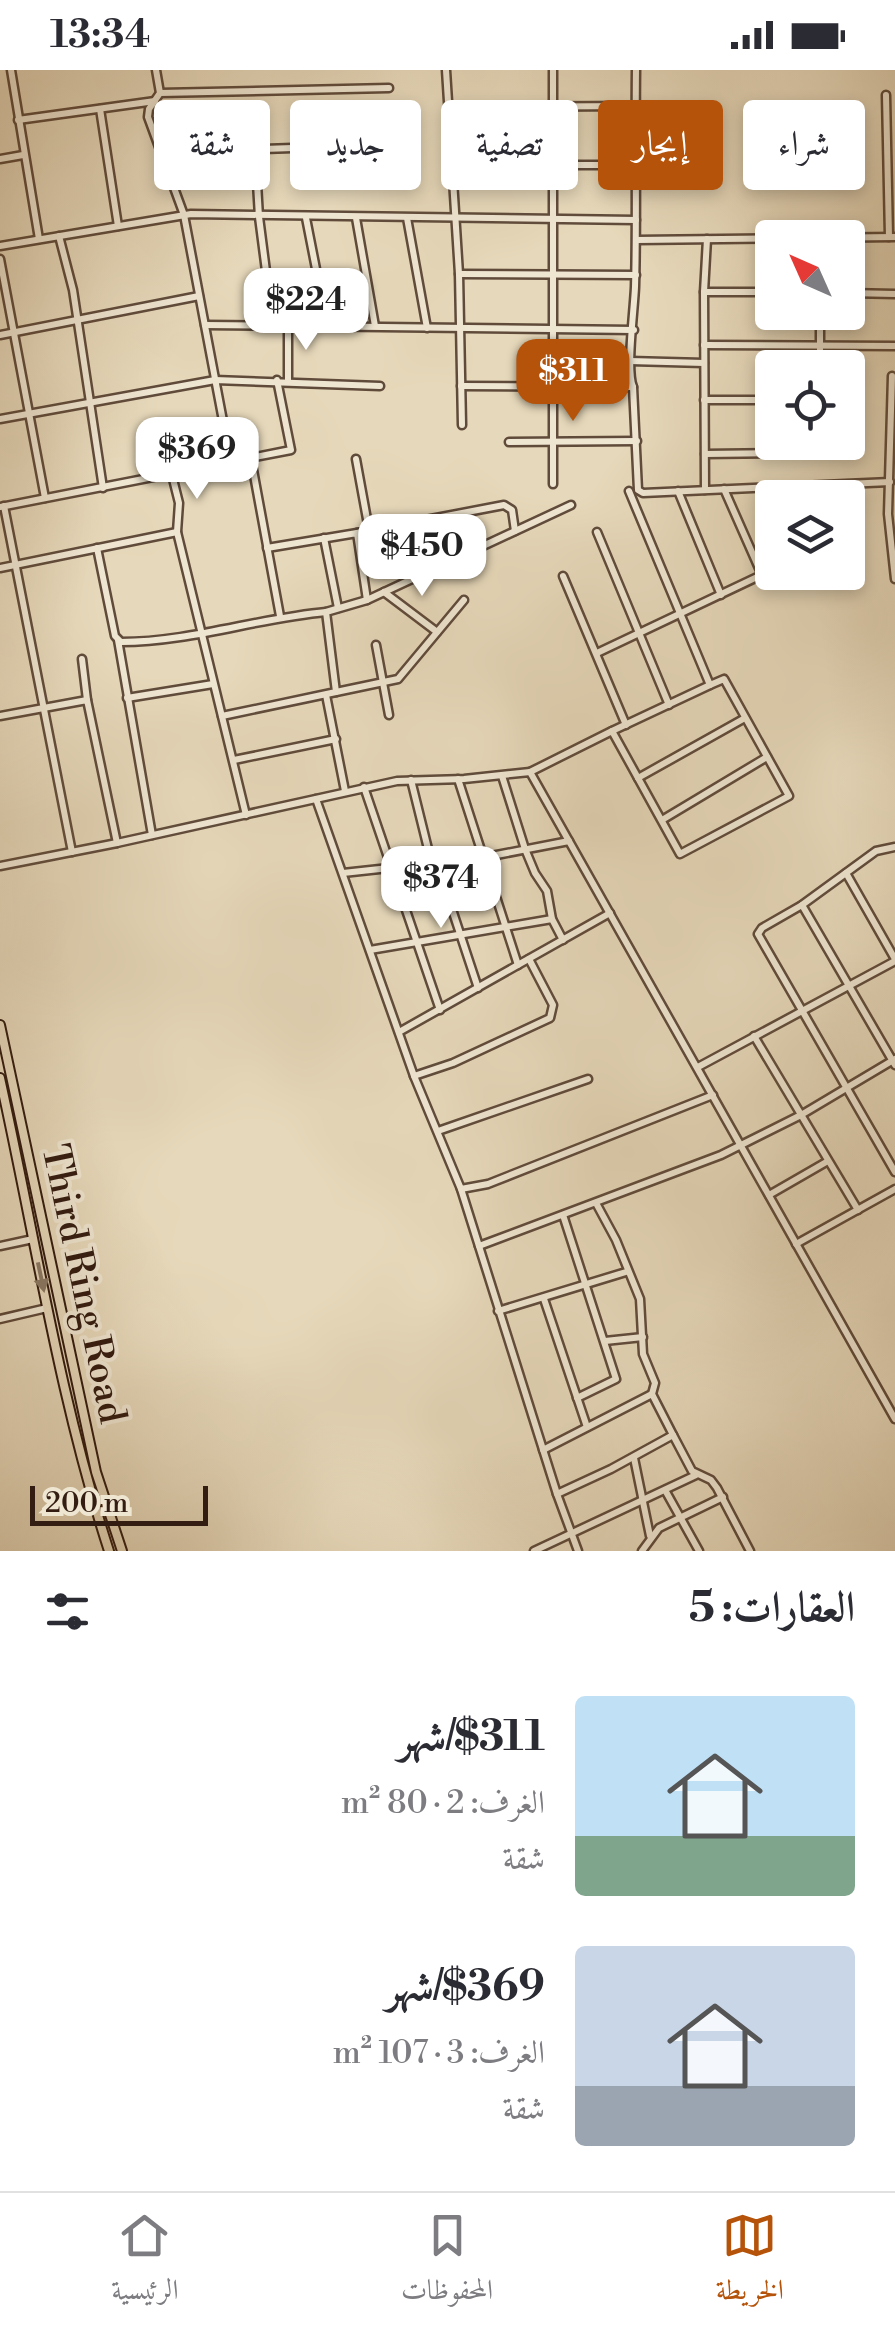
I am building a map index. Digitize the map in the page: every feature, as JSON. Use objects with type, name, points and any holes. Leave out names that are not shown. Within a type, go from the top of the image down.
[{"type":"main road","name":"Third Ring Road","points":[[0,1026],[96,1472],[122,1551]]},
{"type":"main road","points":[[0,1078],[90,1492],[109,1551]]},
{"type":"street","points":[[11,70],[39,240]]},
{"type":"street","points":[[156,70],[160,92],[156,100]]},
{"type":"street","points":[[446,70],[448,100]]},
{"type":"street","points":[[553,70],[553,100]]},
{"type":"street","points":[[635,100],[636,70]]},
{"type":"street","points":[[160,92],[389,88]]},
{"type":"street","points":[[865,237],[892,237],[886,95]]},
{"type":"street","points":[[18,120],[154,101]]},
{"type":"street","points":[[154,103],[148,118],[154,131]]},
{"type":"street","points":[[100,108],[118,226]]},
{"type":"street","points":[[0,160],[23,155]]},
{"type":"street","points":[[176,190],[184,215],[231,463]]},
{"type":"street","points":[[257,190],[273,325]]},
{"type":"street","points":[[452,190],[459,274],[462,425]]},
{"type":"street","points":[[552,190],[553,484]]},
{"type":"street","points":[[635,190],[634,330],[628,371],[633,387],[638,490],[755,488]]},
{"type":"street","points":[[0,246],[184,215],[636,220]]},
{"type":"street","points":[[306,218],[326,325]]},
{"type":"street","points":[[356,218],[375,326]]},
{"type":"street","points":[[407,218],[427,328]]},
{"type":"street","points":[[59,236],[104,488]]},
{"type":"street","points":[[636,240],[755,238]]},
{"type":"street","points":[[706,490],[707,239]]},
{"type":"street","points":[[0,259],[45,498]]},
{"type":"street","points":[[459,274],[636,275]]},
{"type":"street","points":[[704,292],[755,292]]},
{"type":"street","points":[[865,293],[895,294]]},
{"type":"street","points":[[0,335],[199,296]]},
{"type":"street","points":[[205,325],[634,330]]},
{"type":"street","points":[[288,325],[288,381]]},
{"type":"street","points":[[819,330],[819,350]]},
{"type":"street","points":[[704,345],[895,346]]},
{"type":"street","points":[[630,360],[704,363]]},
{"type":"street","points":[[892,376],[888,514],[895,579]]},
{"type":"street","points":[[0,419],[216,380],[380,386]]},
{"type":"street","points":[[72,852],[2,506],[292,450],[277,380]]},
{"type":"street","points":[[461,386],[633,387]]},
{"type":"street","points":[[704,400],[755,400]]},
{"type":"street","points":[[509,442],[637,441]]},
{"type":"street","points":[[705,454],[755,453]]},
{"type":"street","points":[[251,458],[280,616]]},
{"type":"street","points":[[356,459],[369,530]]},
{"type":"street","points":[[172,475],[179,503],[177,532],[246,815]]},
{"type":"street","points":[[865,483],[890,482]]},
{"type":"street","points":[[724,489],[755,559]]},
{"type":"street","points":[[629,491],[710,685]]},
{"type":"street","points":[[678,491],[721,595]]},
{"type":"street","points":[[118,640],[128,642],[254,624],[280,616],[326,612],[366,600],[571,504]]},
{"type":"street","points":[[267,548],[504,505],[512,510],[515,531]]},
{"type":"street","points":[[0,568],[177,532]]},
{"type":"street","points":[[357,532],[366,600]]},
{"type":"street","points":[[598,532],[669,704]]},
{"type":"street","points":[[324,538],[338,608]]},
{"type":"street","points":[[98,548],[152,835]]},
{"type":"street","points":[[564,576],[626,725]]},
{"type":"street","points":[[597,653],[755,578]]},
{"type":"street","points":[[384,592],[437,632]]},
{"type":"street","points":[[222,716],[398,679],[464,600]]},
{"type":"street","points":[[326,612],[336,692]]},
{"type":"street","points":[[376,645],[389,716]]},
{"type":"street","points":[[82,659],[117,843]]},
{"type":"street","points":[[0,866],[364,787],[530,772],[669,704],[724,679],[789,796],[680,854],[612,732]]},
{"type":"street","points":[[126,698],[213,684]]},
{"type":"street","points":[[326,695],[345,791]]},
{"type":"street","points":[[0,716],[88,700]]},
{"type":"street","points":[[638,778],[745,718]]},
{"type":"street","points":[[234,760],[336,738]]},
{"type":"street","points":[[662,820],[767,758]]},
{"type":"street","points":[[530,772],[895,1419]]},
{"type":"street","points":[[502,776],[525,848],[549,896],[552,919],[563,940]]},
{"type":"street","points":[[458,779],[518,965]]},
{"type":"street","points":[[411,780],[434,864],[478,988]]},
{"type":"street","points":[[364,787],[440,1010]]},
{"type":"street","points":[[316,799],[414,1076],[462,1188],[556,1494],[578,1551]]},
{"type":"street","points":[[343,873],[481,858],[569,841]]},
{"type":"street","points":[[894,849],[879,849],[802,905],[764,926],[758,934],[895,1172]]},
{"type":"street","points":[[698,1067],[895,960],[846,873]]},
{"type":"street","points":[[479,1246],[741,1146],[894,1061],[802,905]]},
{"type":"street","points":[[400,1032],[610,914]]},
{"type":"street","points":[[370,950],[552,919]]},
{"type":"street","points":[[414,1076],[465,1058],[550,1018],[553,1005],[529,959]]},
{"type":"street","points":[[754,1036],[858,1210]]},
{"type":"street","points":[[438,1132],[588,1079]]},
{"type":"street","points":[[462,1188],[488,1184],[713,1095]]},
{"type":"street","points":[[769,1195],[828,1161]]},
{"type":"street","points":[[796,1244],[895,1189]]},
{"type":"street","points":[[596,1203],[616,1240],[641,1304],[643,1354],[655,1382],[652,1394],[696,1475],[711,1480],[750,1551]]},
{"type":"street","points":[[563,1214],[616,1380],[576,1398]]},
{"type":"street","points":[[0,1246],[33,1239]]},
{"type":"street","points":[[498,1311],[626,1272]]},
{"type":"street","points":[[544,1299],[587,1427]]},
{"type":"street","points":[[0,1320],[48,1308]]},
{"type":"street","points":[[605,1341],[643,1337]]},
{"type":"street","points":[[543,1450],[652,1394]]},
{"type":"street","points":[[556,1494],[673,1435]]},
{"type":"street","points":[[634,1458],[650,1538]]},
{"type":"street","points":[[534,1551],[696,1475]]},
{"type":"street","points":[[666,1490],[699,1551]]},
{"type":"street","points":[[642,1551],[658,1528],[722,1497]]}]
